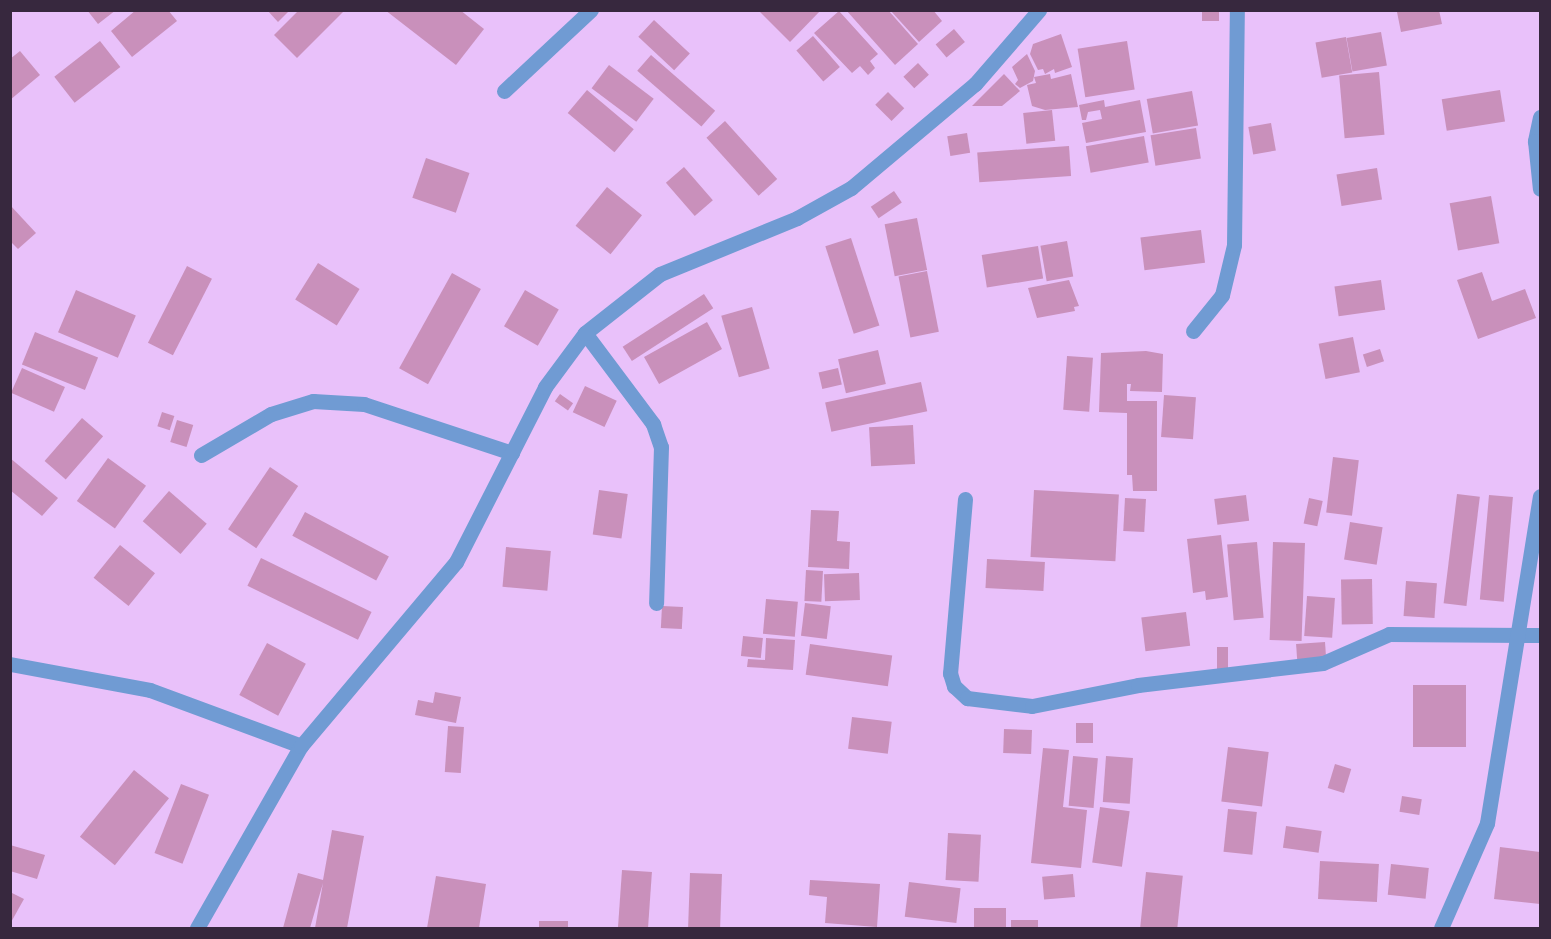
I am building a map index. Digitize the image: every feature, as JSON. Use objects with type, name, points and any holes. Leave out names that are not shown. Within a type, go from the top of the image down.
[{"type":"street","points":[[504,91],[591,10]]},
{"type":"street","points":[[197,928],[301,746],[456,562],[545,387],[585,333],[660,274],[797,218],[851,188],[975,84],[1039,10]]},
{"type":"street","points":[[1193,331],[1222,295],[1234,245],[1237,10]]},
{"type":"street","points":[[1540,117],[1535,150],[1540,189]]},
{"type":"street","points":[[585,333],[653,424],[661,447],[656,603]]},
{"type":"street","points":[[201,455],[271,414],[313,401],[364,404],[512,453]]},
{"type":"street","points":[[1441,928],[1487,823],[1520,633],[1540,496]]},
{"type":"street","points":[[965,499],[950,673],[954,686],[967,698],[1032,706],[1138,686],[1323,663],[1389,634],[1520,633],[1540,635]]},
{"type":"street","points":[[10,664],[150,690],[301,746]]},
{"type":"building","points":[[87,10],[116,10],[98,24]]},
{"type":"building","points":[[136,10],[168,10],[177,21],[132,57],[111,31]]},
{"type":"building","points":[[267,10],[290,10],[278,22]]},
{"type":"building","points":[[299,10],[345,10],[297,58],[274,35]]},
{"type":"building","points":[[385,10],[460,10],[484,29],[456,65]]},
{"type":"building","points":[[758,10],[821,10],[790,42]]},
{"type":"building","points":[[846,10],[888,10],[918,44],[895,65]]},
{"type":"building","points":[[890,10],[933,10],[942,21],[919,42]]},
{"type":"building","points":[[1202,10],[1219,10],[1219,21],[1202,21]]},
{"type":"building","points":[[1392,10],[1439,10],[1442,24],[1401,32],[1397,12]]},
{"type":"building","points":[[839,11],[878,54],[870,61],[875,68],[868,75],[860,66],[852,73],[814,33]]},
{"type":"building","points":[[654,20],[690,53],[674,70],[638,37]]},
{"type":"building","points":[[954,29],[965,42],[947,57],[936,44]]},
{"type":"building","points":[[1381,32],[1387,65],[1352,72],[1347,38]]},
{"type":"building","points":[[1061,34],[1072,67],[1055,73],[1054,69],[1045,74],[1043,69],[1038,70],[1030,54],[1033,44]]},
{"type":"building","points":[[813,36],[840,67],[823,81],[796,50]]},
{"type":"building","points":[[1346,37],[1352,72],[1322,78],[1315,42]]},
{"type":"building","points":[[100,41],[120,67],[75,103],[54,77]]},
{"type":"building","points":[[1127,41],[1135,89],[1085,97],[1078,49]]},
{"type":"building","points":[[20,51],[40,75],[10,100],[10,59]]},
{"type":"building","points":[[1027,54],[1035,71],[1033,81],[1020,88],[1015,84],[1018,80],[1012,67]]},
{"type":"building","points":[[651,55],[715,111],[701,127],[637,71]]},
{"type":"building","points":[[918,63],[929,75],[914,88],[903,77]]},
{"type":"building","points":[[609,65],[654,99],[636,122],[592,88]]},
{"type":"building","points":[[1379,72],[1384,135],[1345,138],[1339,75]]},
{"type":"building","points":[[1004,74],[1020,91],[1002,106],[972,106]]},
{"type":"building","points":[[1050,74],[1051,79],[1071,74],[1078,107],[1045,110],[1032,106],[1027,85],[1036,83],[1034,77]]},
{"type":"building","points":[[587,90],[634,129],[614,152],[568,113]]},
{"type":"building","points":[[1500,90],[1505,122],[1447,131],[1442,99]]},
{"type":"building","points":[[1192,91],[1198,125],[1153,133],[1147,99]]},
{"type":"building","points":[[888,92],[904,108],[892,121],[875,105]]},
{"type":"building","points":[[1104,100],[1105,107],[1140,100],[1146,132],[1086,143],[1082,123],[1102,119],[1100,110],[1088,112],[1086,120],[1082,120],[1079,105]]},
{"type":"building","points":[[1052,110],[1055,141],[1026,144],[1023,113]]},
{"type":"building","points":[[725,121],[777,179],[759,196],[706,138]]},
{"type":"building","points":[[1271,123],[1276,151],[1253,155],[1248,127]]},
{"type":"building","points":[[1196,128],[1201,159],[1155,166],[1151,135]]},
{"type":"building","points":[[967,133],[970,153],[950,156],[947,136]]},
{"type":"building","points":[[1144,136],[1149,163],[1091,173],[1086,146]]},
{"type":"building","points":[[1069,146],[1071,176],[979,182],[977,152]]},
{"type":"building","points":[[426,158],[469,173],[456,213],[412,198]]},
{"type":"building","points":[[684,167],[713,200],[695,216],[666,183]]},
{"type":"building","points":[[1377,168],[1382,200],[1342,206],[1337,174]]},
{"type":"building","points":[[607,187],[642,215],[611,254],[576,226]]},
{"type":"building","points":[[894,191],[902,203],[879,218],[871,207]]},
{"type":"building","points":[[1491,196],[1499,243],[1458,251],[1450,203]]},
{"type":"building","points":[[10,205],[36,233],[18,249],[10,241]]},
{"type":"building","points":[[917,218],[927,270],[895,276],[885,224]]},
{"type":"building","points":[[1201,230],[1205,263],[1144,270],[1140,237]]},
{"type":"building","points":[[851,238],[879,325],[854,334],[825,246]]},
{"type":"building","points":[[1067,241],[1073,276],[1047,281],[1040,246]]},
{"type":"building","points":[[1038,246],[1043,279],[987,288],[982,255]]},
{"type":"building","points":[[318,263],[360,289],[337,325],[295,299]]},
{"type":"building","points":[[187,266],[212,279],[173,355],[148,343]]},
{"type":"building","points":[[927,271],[939,332],[910,337],[899,277]]},
{"type":"building","points":[[1482,272],[1492,301],[1525,289],[1536,318],[1478,339],[1457,280]]},
{"type":"building","points":[[452,273],[481,289],[428,384],[399,368]]},
{"type":"building","points":[[1069,280],[1079,306],[1074,307],[1075,311],[1037,318],[1028,288]]},
{"type":"building","points":[[1381,280],[1385,310],[1339,316],[1334,287]]},
{"type":"building","points":[[76,290],[136,315],[118,358],[58,332]]},
{"type":"building","points":[[525,290],[559,310],[538,346],[504,326]]},
{"type":"building","points":[[704,294],[713,308],[632,361],[623,347]]},
{"type":"building","points":[[752,307],[770,369],[739,377],[721,316]]},
{"type":"building","points":[[707,322],[722,349],[659,384],[644,357]]},
{"type":"building","points":[[35,332],[98,357],[85,390],[22,364]]},
{"type":"building","points":[[1353,337],[1360,372],[1326,379],[1319,344]]},
{"type":"building","points":[[1380,349],[1384,361],[1367,367],[1363,355]]},
{"type":"building","points":[[878,350],[886,384],[846,393],[838,359]]},
{"type":"building","points":[[1146,351],[1163,354],[1162,392],[1130,391],[1131,384],[1127,384],[1127,401],[1157,401],[1157,491],[1133,491],[1132,475],[1127,475],[1127,413],[1099,412],[1101,353]]},
{"type":"building","points":[[1067,356],[1093,358],[1089,412],[1063,410]]},
{"type":"building","points":[[22,368],[65,387],[54,412],[11,393]]},
{"type":"building","points":[[838,368],[842,385],[822,389],[819,372]]},
{"type":"building","points":[[921,382],[927,411],[831,432],[825,402]]},
{"type":"building","points":[[585,386],[617,401],[604,427],[573,412]]},
{"type":"building","points":[[560,394],[573,403],[568,411],[555,401]]},
{"type":"building","points":[[1164,395],[1196,397],[1193,439],[1161,437]]},
{"type":"building","points":[[162,412],[174,416],[170,430],[157,426]]},
{"type":"building","points":[[82,418],[103,436],[66,479],[45,461]]},
{"type":"building","points":[[177,420],[193,425],[187,447],[170,442]]},
{"type":"building","points":[[913,425],[915,464],[871,466],[869,427]]},
{"type":"building","points":[[1333,457],[1359,460],[1352,516],[1326,513]]},
{"type":"building","points":[[10,458],[58,498],[42,516],[10,490]]},
{"type":"building","points":[[108,458],[146,486],[115,529],[77,501]]},
{"type":"building","points":[[270,467],[298,486],[256,548],[228,529]]},
{"type":"building","points":[[599,490],[628,494],[621,539],[593,535]]},
{"type":"building","points":[[1034,490],[1119,494],[1115,561],[1030,557]]},
{"type":"building","points":[[169,491],[207,524],[180,554],[143,521]]},
{"type":"building","points":[[1457,494],[1480,497],[1466,606],[1444,603]]},
{"type":"building","points":[[1246,495],[1249,521],[1217,525],[1214,499]]},
{"type":"building","points":[[1489,495],[1513,497],[1504,602],[1480,600]]},
{"type":"building","points":[[1125,498],[1146,499],[1144,532],[1123,531]]},
{"type":"building","points":[[1309,498],[1323,501],[1317,526],[1304,523]]},
{"type":"building","points":[[811,510],[839,511],[837,541],[850,542],[849,569],[808,567]]},
{"type":"building","points":[[305,512],[389,557],[376,580],[292,536]]},
{"type":"building","points":[[1350,522],[1383,527],[1377,565],[1344,560]]},
{"type":"building","points":[[1221,535],[1228,597],[1206,600],[1205,591],[1193,593],[1187,539]]},
{"type":"building","points":[[1257,542],[1264,618],[1234,620],[1227,545]]},
{"type":"building","points":[[1273,542],[1305,543],[1302,641],[1270,640]]},
{"type":"building","points":[[120,545],[155,573],[129,606],[94,578]]},
{"type":"building","points":[[506,547],[551,551],[547,591],[503,587]]},
{"type":"building","points":[[261,558],[372,612],[358,640],[247,586]]},
{"type":"building","points":[[987,559],[1045,562],[1043,591],[985,588]]},
{"type":"building","points":[[806,570],[823,571],[821,602],[804,601]]},
{"type":"building","points":[[859,573],[860,600],[825,601],[824,574]]},
{"type":"building","points":[[1372,579],[1373,624],[1342,625],[1341,580]]},
{"type":"building","points":[[1406,581],[1437,583],[1434,618],[1404,616]]},
{"type":"building","points":[[1307,596],[1335,598],[1332,638],[1304,636]]},
{"type":"building","points":[[766,599],[798,602],[795,637],[763,634]]},
{"type":"building","points":[[805,603],[831,606],[827,639],[801,636]]},
{"type":"building","points":[[662,606],[683,607],[682,629],[661,628]]},
{"type":"building","points":[[1186,612],[1190,646],[1145,651],[1141,617]]},
{"type":"building","points":[[743,636],[763,638],[761,658],[741,656]]},
{"type":"building","points":[[766,638],[795,640],[793,670],[747,667],[748,659],[765,660]]},
{"type":"building","points":[[1325,642],[1326,658],[1297,660],[1296,644]]},
{"type":"building","points":[[267,643],[306,664],[278,716],[239,695]]},
{"type":"building","points":[[810,644],[892,656],[888,686],[806,675]]},
{"type":"building","points":[[1217,647],[1228,647],[1228,672],[1217,672]]},
{"type":"building","points":[[1413,685],[1466,685],[1466,747],[1413,747]]},
{"type":"building","points":[[435,692],[461,697],[456,723],[415,715],[418,700],[433,703]]},
{"type":"building","points":[[852,717],[892,722],[888,754],[848,749]]},
{"type":"building","points":[[1076,723],[1093,723],[1093,743],[1076,743]]},
{"type":"building","points":[[448,726],[464,727],[461,773],[445,772]]},
{"type":"building","points":[[1004,729],[1032,730],[1031,754],[1003,753]]},
{"type":"building","points":[[1228,747],[1269,752],[1262,807],[1221,802]]},
{"type":"building","points":[[1043,748],[1069,750],[1063,807],[1087,810],[1081,868],[1031,863]]},
{"type":"building","points":[[1073,756],[1098,758],[1094,808],[1069,806]]},
{"type":"building","points":[[1106,756],[1133,758],[1130,804],[1103,802]]},
{"type":"building","points":[[1335,764],[1351,769],[1344,793],[1328,788]]},
{"type":"building","points":[[134,770],[169,798],[115,865],[80,837]]},
{"type":"building","points":[[181,784],[209,795],[182,864],[154,853]]},
{"type":"building","points":[[1402,796],[1422,799],[1419,815],[1399,812]]},
{"type":"building","points":[[1100,807],[1130,811],[1122,867],[1092,862]]},
{"type":"building","points":[[1228,809],[1257,812],[1252,855],[1224,852]]},
{"type":"building","points":[[1286,826],[1322,831],[1319,853],[1283,848]]},
{"type":"building","points":[[332,830],[364,836],[347,928],[315,928],[323,883],[310,928],[283,928],[298,873],[323,880]]},
{"type":"building","points":[[948,833],[981,835],[978,882],[946,880]]},
{"type":"building","points":[[10,845],[45,855],[37,879],[10,871]]},
{"type":"building","points":[[1500,847],[1540,852],[1540,904],[1494,899]]},
{"type":"building","points":[[1320,861],[1379,864],[1377,902],[1318,899]]},
{"type":"building","points":[[1391,864],[1429,868],[1426,899],[1388,895]]},
{"type":"building","points":[[622,870],[652,872],[648,928],[618,928]]},
{"type":"building","points":[[1146,872],[1183,876],[1177,928],[1140,928]]},
{"type":"building","points":[[690,873],[722,874],[720,928],[688,928]]},
{"type":"building","points":[[1073,874],[1075,897],[1044,900],[1042,877]]},
{"type":"building","points":[[436,876],[486,884],[479,928],[427,928]]},
{"type":"building","points":[[810,880],[880,884],[877,927],[825,923],[827,897],[809,895]]},
{"type":"building","points":[[909,882],[961,888],[956,923],[905,917]]},
{"type":"building","points":[[10,892],[24,899],[10,924]]},
{"type":"building","points":[[974,908],[1006,908],[1006,928],[974,928]]},
{"type":"building","points":[[1011,920],[1038,920],[1038,928],[1011,928]]},
{"type":"building","points":[[539,921],[568,921],[568,928],[539,928]]}]
